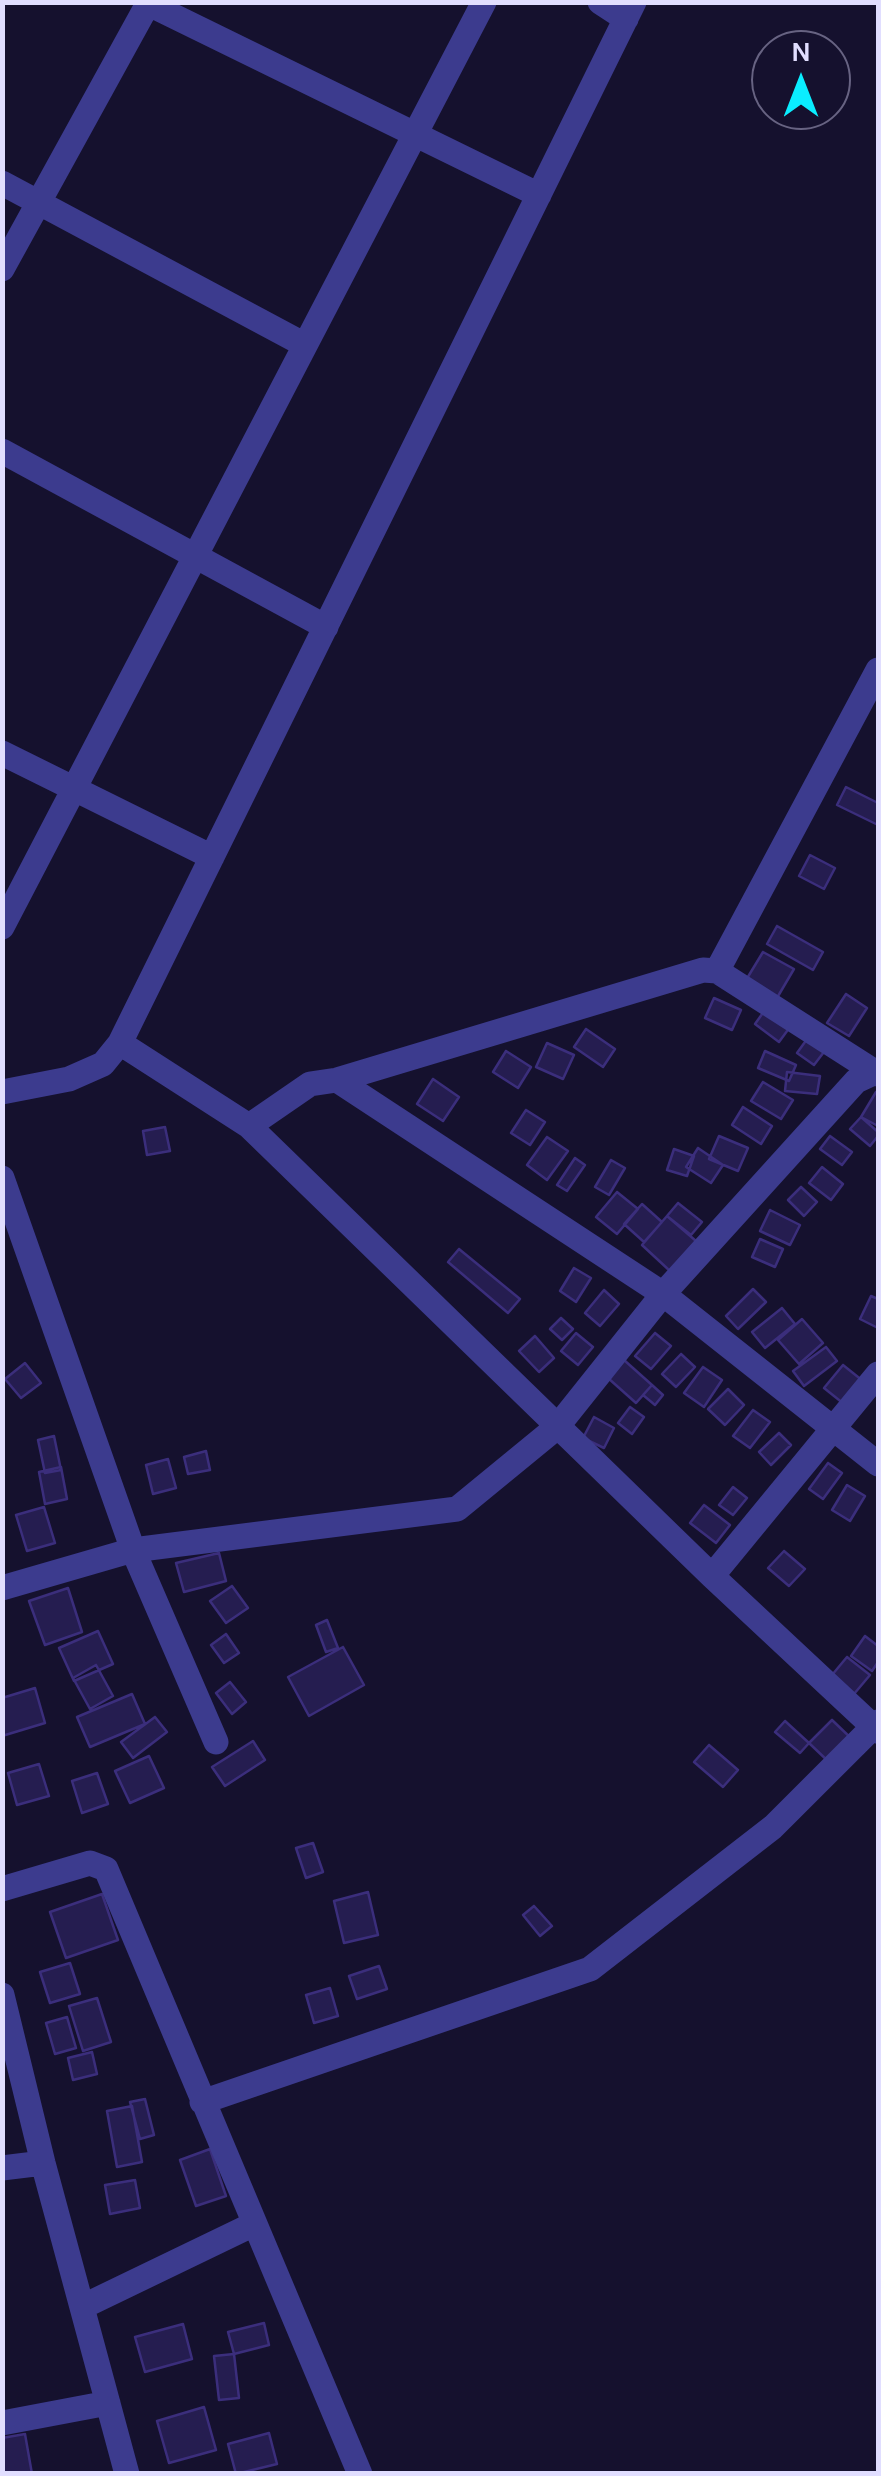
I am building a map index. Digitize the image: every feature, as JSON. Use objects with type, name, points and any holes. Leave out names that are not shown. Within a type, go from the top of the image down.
[{"type":"street","points":[[2,927],[484,2]]},
{"type":"street","points":[[2,1092],[70,1079],[103,1064],[120,1043],[630,10],[600,2]]},
{"type":"street","points":[[2,269],[149,3],[539,195]]},
{"type":"street","points":[[2,182],[305,345]]},
{"type":"street","points":[[2,451],[326,627]]},
{"type":"street","points":[[717,972],[878,670]]},
{"type":"street","points":[[2,753],[212,857]]},
{"type":"street","points":[[249,1126],[310,1084],[338,1080],[703,970],[717,972],[878,1073]]},
{"type":"street","points":[[120,1043],[249,1126],[712,1576],[877,1726],[773,1827],[590,1968],[202,2102]]},
{"type":"street","points":[[2,1588],[133,1550],[457,1509],[557,1426],[663,1294],[856,1081],[878,1073]]},
{"type":"street","points":[[338,1080],[663,1294],[878,1464]]},
{"type":"street","points":[[2,1178],[133,1550],[216,1742]]},
{"type":"street","points":[[712,1576],[878,1374]]},
{"type":"street","points":[[2,1889],[90,1864],[106,1868],[360,2474]]},
{"type":"street","points":[[2,1994],[127,2474]]},
{"type":"street","points":[[2,2168],[43,2163]]},
{"type":"street","points":[[82,2307],[254,2224]]},
{"type":"street","points":[[2,2424],[108,2403]]},
{"type":"building","points":[[846,787],[878,803],[878,825],[837,805]]},
{"type":"building","points":[[810,855],[835,868],[824,889],[799,876]]},
{"type":"building","points":[[777,926],[823,952],[813,970],[767,944]]},
{"type":"building","points":[[763,952],[794,969],[774,1003],[743,985]]},
{"type":"building","points":[[846,994],[867,1008],[849,1036],[827,1023]]},
{"type":"building","points":[[714,998],[741,1010],[732,1030],[705,1018]]},
{"type":"building","points":[[765,1010],[790,1027],[779,1042],[755,1024]]},
{"type":"building","points":[[586,1029],[615,1049],[603,1067],[574,1047]]},
{"type":"building","points":[[810,1035],[827,1048],[814,1065],[797,1053]]},
{"type":"building","points":[[547,1043],[574,1055],[563,1079],[536,1067]]},
{"type":"building","points":[[506,1051],[531,1067],[518,1088],[493,1072]]},
{"type":"building","points":[[765,1051],[796,1065],[789,1081],[758,1068]]},
{"type":"building","points":[[787,1072],[820,1076],[817,1094],[785,1091]]},
{"type":"building","points":[[433,1079],[459,1097],[443,1121],[417,1104]]},
{"type":"building","points":[[763,1082],[793,1100],[781,1119],[751,1101]]},
{"type":"building","points":[[878,1093],[878,1126],[861,1117]]},
{"type":"building","points":[[743,1107],[772,1126],[761,1144],[732,1125]]},
{"type":"building","points":[[526,1110],[545,1122],[530,1145],[511,1133]]},
{"type":"building","points":[[861,1117],[878,1132],[870,1146],[850,1129]]},
{"type":"building","points":[[165,1127],[170,1151],[147,1155],[143,1131]]},
{"type":"building","points":[[719,1136],[748,1148],[738,1171],[709,1159]]},
{"type":"building","points":[[830,1136],[852,1152],[842,1165],[820,1149]]},
{"type":"building","points":[[547,1137],[568,1151],[547,1180],[527,1165]]},
{"type":"building","points":[[698,1148],[723,1165],[711,1183],[686,1167]]},
{"type":"building","points":[[674,1149],[694,1156],[687,1176],[667,1170]]},
{"type":"building","points":[[575,1158],[585,1165],[567,1191],[557,1185]]},
{"type":"building","points":[[611,1160],[625,1168],[609,1195],[595,1187]]},
{"type":"building","points":[[822,1167],[843,1184],[831,1200],[809,1183]]},
{"type":"building","points":[[801,1187],[817,1202],[804,1216],[788,1200]]},
{"type":"building","points":[[617,1192],[638,1209],[617,1234],[596,1217]]},
{"type":"building","points":[[678,1203],[702,1222],[691,1235],[667,1216]]},
{"type":"building","points":[[642,1204],[662,1222],[644,1242],[624,1224]]},
{"type":"building","points":[[770,1210],[800,1225],[790,1245],[760,1231]]},
{"type":"building","points":[[667,1216],[696,1241],[670,1271],[642,1245]]},
{"type":"building","points":[[760,1239],[783,1249],[775,1267],[752,1257]]},
{"type":"building","points":[[459,1249],[520,1299],[508,1313],[448,1262]]},
{"type":"building","points":[[574,1268],[591,1278],[576,1302],[560,1291]]},
{"type":"building","points":[[753,1289],[766,1302],[738,1329],[726,1316]]},
{"type":"building","points":[[604,1290],[619,1304],[600,1326],[585,1313]]},
{"type":"building","points":[[871,1296],[878,1299],[878,1328],[860,1319]]},
{"type":"building","points":[[782,1308],[795,1324],[765,1348],[752,1332]]},
{"type":"building","points":[[561,1318],[573,1329],[562,1340],[550,1329]]},
{"type":"building","points":[[802,1319],[823,1343],[799,1364],[778,1340]]},
{"type":"building","points":[[576,1333],[593,1347],[578,1365],[561,1351]]},
{"type":"building","points":[[655,1333],[671,1346],[651,1369],[635,1356]]},
{"type":"building","points":[[535,1336],[554,1358],[539,1372],[519,1351]]},
{"type":"building","points":[[826,1347],[837,1361],[804,1386],[793,1371]]},
{"type":"building","points":[[681,1354],[695,1367],[676,1387],[662,1374]]},
{"type":"building","points":[[624,1360],[652,1385],[636,1403],[608,1378]]},
{"type":"building","points":[[25,1363],[41,1383],[21,1398],[5,1379]]},
{"type":"building","points":[[843,1365],[863,1381],[844,1404],[824,1388]]},
{"type":"building","points":[[703,1367],[722,1380],[704,1407],[684,1393]]},
{"type":"building","points":[[652,1385],[663,1395],[655,1405],[643,1395]]},
{"type":"building","points":[[728,1389],[744,1405],[725,1425],[708,1409]]},
{"type":"building","points":[[630,1407],[644,1417],[632,1434],[618,1423]]},
{"type":"building","points":[[753,1410],[770,1422],[750,1448],[733,1436]]},
{"type":"building","points":[[594,1417],[614,1428],[604,1448],[583,1438]]},
{"type":"building","points":[[779,1433],[791,1445],[771,1465],[759,1452]]},
{"type":"building","points":[[54,1436],[61,1470],[45,1473],[38,1440]]},
{"type":"building","points":[[206,1451],[210,1470],[188,1474],[184,1457]]},
{"type":"building","points":[[168,1459],[176,1488],[153,1494],[146,1465]]},
{"type":"building","points":[[828,1463],[842,1473],[823,1499],[809,1489]]},
{"type":"building","points":[[61,1467],[67,1499],[45,1504],[39,1472]]},
{"type":"building","points":[[847,1485],[865,1496],[850,1521],[832,1510]]},
{"type":"building","points":[[733,1487],[747,1498],[733,1515],[719,1505]]},
{"type":"building","points":[[704,1505],[730,1525],[716,1543],[690,1523]]},
{"type":"building","points":[[44,1507],[55,1543],[27,1551],[16,1515]]},
{"type":"building","points":[[784,1551],[805,1569],[789,1586],[768,1568]]},
{"type":"building","points":[[219,1553],[226,1581],[184,1592],[176,1563]]},
{"type":"building","points":[[232,1586],[248,1608],[226,1623],[210,1601]]},
{"type":"building","points":[[68,1588],[82,1632],[45,1645],[29,1601]]},
{"type":"building","points":[[327,1620],[338,1648],[326,1652],[316,1625]]},
{"type":"building","points":[[98,1631],[113,1664],[74,1681],[59,1648]]},
{"type":"building","points":[[226,1634],[239,1653],[224,1663],[211,1645]]},
{"type":"building","points":[[865,1636],[878,1646],[878,1662],[872,1671],[851,1656]]},
{"type":"building","points":[[343,1647],[364,1685],[309,1716],[288,1677]]},
{"type":"building","points":[[847,1657],[870,1675],[854,1694],[832,1675]]},
{"type":"building","points":[[96,1665],[113,1696],[90,1709],[73,1678]]},
{"type":"building","points":[[230,1682],[246,1702],[232,1714],[216,1693]]},
{"type":"building","points":[[35,1688],[45,1723],[2,1736],[2,1698]]},
{"type":"building","points":[[132,1694],[145,1724],[90,1747],[77,1717]]},
{"type":"building","points":[[155,1717],[167,1732],[133,1758],[121,1742]]},
{"type":"building","points":[[832,1720],[854,1741],[831,1764],[809,1743]]},
{"type":"building","points":[[785,1721],[809,1743],[800,1753],[775,1732]]},
{"type":"building","points":[[253,1741],[265,1760],[225,1786],[212,1767]]},
{"type":"building","points":[[709,1745],[738,1770],[723,1787],[694,1762]]},
{"type":"building","points":[[149,1756],[164,1788],[130,1803],[115,1771]]},
{"type":"building","points":[[39,1764],[49,1796],[17,1805],[8,1773]]},
{"type":"building","points":[[97,1773],[108,1804],[82,1813],[72,1781]]},
{"type":"building","points":[[313,1843],[323,1872],[306,1878],[296,1848]]},
{"type":"building","points":[[368,1892],[378,1935],[344,1943],[334,1901]]},
{"type":"building","points":[[102,1894],[118,1940],[66,1958],[50,1912]]},
{"type":"building","points":[[534,1906],[552,1926],[540,1936],[523,1915]]},
{"type":"building","points":[[70,1963],[80,1994],[50,2003],[40,1972]]},
{"type":"building","points":[[379,1966],[387,1989],[357,1999],[349,1976]]},
{"type":"building","points":[[330,1988],[338,2016],[314,2023],[306,1995]]},
{"type":"building","points":[[97,1998],[111,2042],[83,2051],[69,2006]]},
{"type":"building","points":[[67,2017],[76,2048],[55,2054],[46,2023]]},
{"type":"building","points":[[92,2052],[97,2074],[73,2080],[68,2058]]},
{"type":"building","points":[[145,2099],[154,2135],[140,2139],[130,2102]]},
{"type":"building","points":[[132,2106],[142,2162],[117,2167],[107,2111]]},
{"type":"building","points":[[210,2149],[226,2196],[196,2206],[180,2160]]},
{"type":"building","points":[[135,2180],[140,2208],[110,2214],[105,2185]]},
{"type":"building","points":[[264,2323],[269,2345],[234,2354],[228,2332]]},
{"type":"building","points":[[183,2324],[192,2359],[145,2372],[135,2337]]},
{"type":"building","points":[[234,2354],[239,2398],[219,2400],[214,2356]]},
{"type":"building","points":[[204,2407],[216,2450],[169,2463],[157,2421]]},
{"type":"building","points":[[269,2433],[277,2464],[236,2474],[228,2444]]},
{"type":"building","points":[[25,2434],[32,2474],[2,2474],[2,2438]]}]
